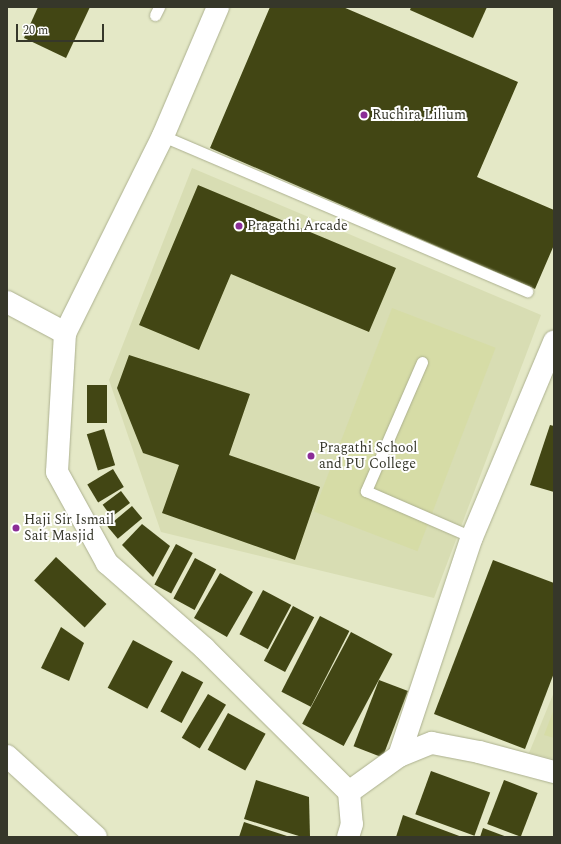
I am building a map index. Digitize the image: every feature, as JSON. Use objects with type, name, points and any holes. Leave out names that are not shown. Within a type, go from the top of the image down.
[{"type":"street","points":[[218,7],[163,136],[65,333],[57,472],[107,563],[204,648],[350,792],[352,824],[348,837]]},
{"type":"street","points":[[7,302],[65,333]]},
{"type":"street","points":[[399,756],[472,537],[554,342]]},
{"type":"street","points":[[350,792],[399,756],[432,743],[479,752],[554,772]]},
{"type":"street","points":[[7,756],[96,837]]},
{"type":"lane","points":[[163,136],[527,291]]},
{"type":"lane","points":[[422,362],[366,491],[472,537]]},
{"type":"shaded area","name":"Pragathi School and PU College","points":[[192,168],[541,315],[434,598],[161,532],[109,380]]},
{"type":"shaded area","points":[[392,308],[496,348],[418,551],[314,512]]},
{"type":"shaded area","points":[[554,692],[554,759],[529,753]]},
{"type":"shaded area","points":[[554,709],[554,738],[544,735]]},
{"type":"building","points":[[38,7],[90,7],[66,58],[24,38]]},
{"type":"building","name":"Ruchira Lilium","points":[[270,7],[343,7],[518,82],[477,177],[554,210],[554,245],[535,289],[210,148]]},
{"type":"building","points":[[411,7],[487,7],[473,38],[410,10]]},
{"type":"building","name":"Pragathi Arcade","points":[[198,185],[396,268],[369,332],[231,274],[199,350],[139,325]]},
{"type":"building","points":[[129,355],[250,394],[229,455],[320,487],[295,560],[162,513],[179,465],[143,453],[117,388]]},
{"type":"building","points":[[87,385],[107,385],[107,423],[87,423]]},
{"type":"building","points":[[550,425],[554,426],[554,492],[530,485]]},
{"type":"building","points":[[104,429],[115,465],[98,471],[87,434]]},
{"type":"building","points":[[113,469],[124,487],[98,502],[87,484]]},
{"type":"building","points":[[121,491],[130,503],[112,517],[103,505]]},
{"type":"building","points":[[132,506],[142,518],[118,539],[107,527]]},
{"type":"building","points":[[142,524],[170,546],[153,577],[122,545]]},
{"type":"building","points":[[176,544],[193,553],[171,594],[154,585]]},
{"type":"building","points":[[56,557],[106,604],[85,627],[34,580]]},
{"type":"building","points":[[195,558],[216,569],[195,610],[173,599]]},
{"type":"building","points":[[493,560],[554,583],[554,673],[525,749],[434,714]]},
{"type":"building","points":[[220,573],[253,592],[227,637],[194,618]]},
{"type":"building","points":[[263,590],[291,605],[268,649],[240,634]]},
{"type":"building","points":[[293,606],[314,617],[285,672],[264,661]]},
{"type":"building","points":[[320,616],[349,631],[311,707],[281,692]]},
{"type":"building","points":[[61,627],[84,643],[69,681],[41,668]]},
{"type":"building","points":[[351,632],[392,654],[344,746],[302,724]]},
{"type":"building","points":[[133,640],[173,661],[147,709],[108,688]]},
{"type":"building","points":[[182,671],[203,682],[182,723],[160,712]]},
{"type":"building","points":[[379,680],[408,691],[382,757],[354,746]]},
{"type":"building","points":[[208,694],[226,705],[200,749],[182,738]]},
{"type":"building","points":[[228,713],[266,734],[245,771],[208,750]]},
{"type":"building","points":[[431,771],[490,793],[474,836],[415,814]]},
{"type":"building","points":[[256,780],[309,797],[310,837],[302,837],[244,819]]},
{"type":"building","points":[[504,780],[538,793],[521,837],[487,824]]},
{"type":"building","points":[[403,815],[462,837],[396,837]]},
{"type":"building","points":[[244,822],[290,837],[239,837]]},
{"type":"building","points":[[483,828],[507,837],[480,837]]},
{"type":"place","name":"Ruchira Lilium","points":[[364,115]]},
{"type":"place","name":"Pragathi Arcade","points":[[239,226]]},
{"type":"place","name":"Pragathi School and PU College","points":[[311,456]]},
{"type":"place","name":"Haji Sir Ismail Sait Masjid","points":[[16,528]]}]
